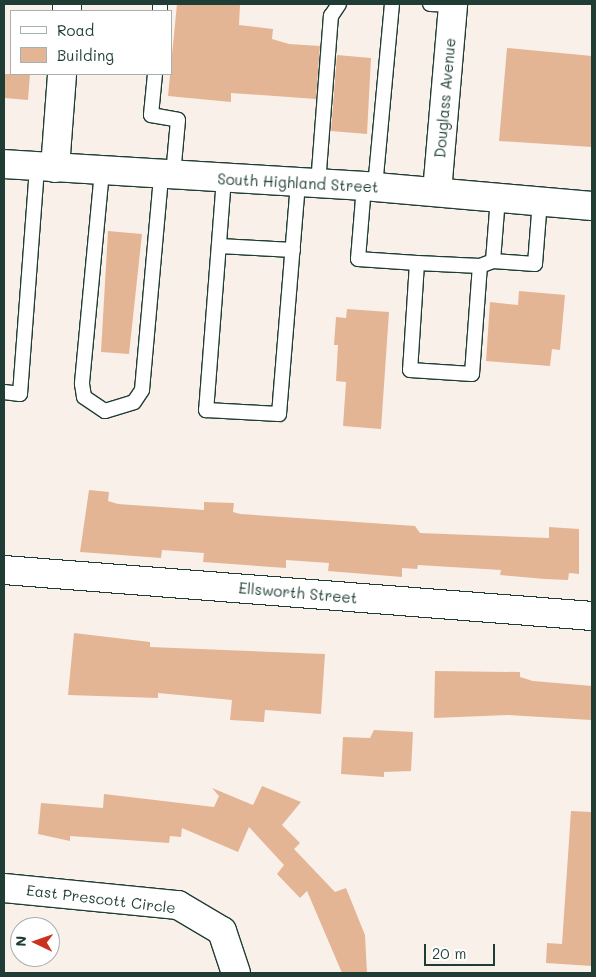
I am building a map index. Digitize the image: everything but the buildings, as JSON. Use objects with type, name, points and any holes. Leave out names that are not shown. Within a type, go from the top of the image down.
[{"type":"street","name":"Douglass Avenue","points":[[437,192],[445,4]]},
{"type":"street","points":[[46,168],[62,75]]},
{"type":"street","name":"South Highland Street","points":[[4,164],[370,187],[592,206]]},
{"type":"street","name":"Ellsworth Street","points":[[4,570],[592,616]]},
{"type":"street","name":"East Prescott Circle","points":[[4,888],[178,905],[222,931],[236,973]]},
{"type":"lane","points":[[224,178],[206,410],[279,414],[293,250],[308,183],[331,16],[340,4]]},
{"type":"lane","points":[[392,4],[370,187],[358,259],[480,266],[493,261],[535,264],[540,202]]},
{"type":"lane","points":[[102,171],[82,384],[84,397],[105,411],[134,402],[142,390],[167,175],[178,120],[151,115],[155,75]]},
{"type":"lane","points":[[4,392],[20,394],[46,168]]},
{"type":"lane","points":[[493,261],[498,197]]},
{"type":"lane","points":[[219,246],[293,250]]},
{"type":"lane","points":[[417,263],[410,370],[472,374],[480,266]]}]
